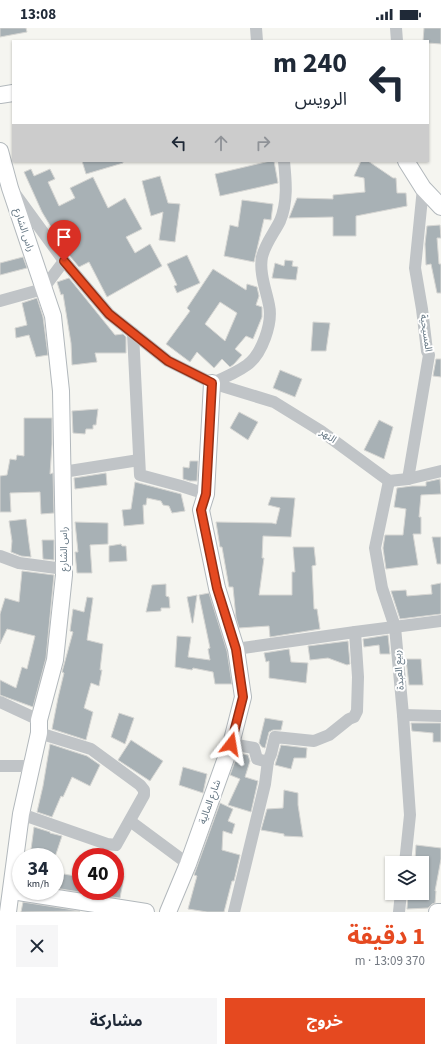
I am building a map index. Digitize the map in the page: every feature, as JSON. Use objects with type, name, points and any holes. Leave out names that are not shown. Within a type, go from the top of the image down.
[{"type":"street","points":[[256,28],[256,40]]},
{"type":"street","points":[[396,28],[397,40]]},
{"type":"street","points":[[0,95],[12,93]]},
{"type":"street","name":"راس الشارع","points":[[0,151],[10,188],[53,316],[61,391],[64,569],[55,660],[39,727],[6,889],[8,912]]},
{"type":"street","points":[[212,383],[240,370],[249,364],[256,356],[269,328],[270,309],[262,270],[262,257],[280,220],[285,203],[286,186],[284,162]]},
{"type":"street","points":[[407,162],[423,188],[441,208]]},
{"type":"street","name":"النهر","points":[[10,188],[64,261],[109,314],[168,361],[212,383],[274,402],[321,431],[389,481]]},
{"type":"street","name":"المسيحية","points":[[408,479],[435,355],[427,351],[422,308],[415,268],[423,188]]},
{"type":"street","points":[[0,301],[43,289],[64,261]]},
{"type":"street","points":[[133,333],[140,475],[206,494]]},
{"type":"street","name":"شارع المالية","points":[[168,912],[188,864],[231,744],[243,697],[236,649],[217,588],[201,510],[206,494],[212,383]]},
{"type":"street","points":[[62,472],[139,460]]},
{"type":"street","points":[[389,481],[408,479],[441,471]]},
{"type":"street","name":"ربيع العبدة","points":[[389,481],[375,548],[382,588],[395,627],[410,815],[405,856]]},
{"type":"street","points":[[0,556],[19,563],[64,569]]},
{"type":"street","points":[[236,649],[441,621]]},
{"type":"street","points":[[234,912],[275,737],[314,741],[329,735],[349,719],[354,717],[357,711],[358,676],[355,632]]},
{"type":"street","points":[[0,702],[39,727],[91,749],[140,785],[144,790],[144,795],[116,845],[106,844],[21,814]]},
{"type":"street","points":[[403,715],[441,716]]},
{"type":"street","points":[[231,744],[254,748],[257,759],[268,762]]},
{"type":"street","points":[[0,766],[32,766]]},
{"type":"street","points":[[130,821],[188,864]]},
{"type":"street","points":[[6,889],[146,912]]},
{"type":"street","points":[[399,912],[400,900]]},
{"type":"building","points":[[0,28],[26,28],[27,32],[0,37]]},
{"type":"building","points":[[424,28],[441,28],[441,44],[429,43],[429,40],[423,40]]},
{"type":"building","points":[[82,162],[123,162],[123,163],[86,174]]},
{"type":"building","points":[[266,162],[274,162],[278,183],[220,196],[215,174]]},
{"type":"building","points":[[361,162],[369,162],[393,178],[396,178],[397,193],[406,193],[407,206],[356,216],[356,236],[333,236],[333,217],[289,218],[297,198],[333,199],[333,195],[365,192],[364,178],[354,176]]},
{"type":"building","points":[[31,169],[34,176],[50,169],[55,179],[48,182],[59,206],[75,198],[70,188],[93,177],[108,208],[125,198],[142,229],[126,237],[135,253],[150,244],[162,266],[107,297],[89,262],[79,267],[69,255],[59,236],[57,237],[42,212],[24,172]]},
{"type":"building","points":[[160,176],[168,203],[180,204],[175,242],[159,240],[163,212],[151,216],[142,181]]},
{"type":"building","points":[[242,200],[273,204],[271,220],[264,219],[254,262],[224,256],[230,225],[238,227]]},
{"type":"building","points":[[440,225],[441,238],[437,238],[439,264],[441,264],[441,293],[437,293],[431,264],[426,265],[425,244],[427,226]]},
{"type":"building","points":[[187,255],[200,283],[177,293],[174,286],[177,285],[167,264]]},
{"type":"building","points":[[23,257],[27,268],[0,275],[0,263]]},
{"type":"building","points":[[285,260],[293,261],[292,266],[298,267],[296,280],[272,278],[275,263],[284,266]]},
{"type":"building","points":[[213,269],[246,290],[247,284],[257,287],[259,296],[256,305],[262,307],[262,317],[253,339],[246,336],[235,349],[242,355],[234,364],[230,367],[222,359],[214,368],[197,352],[190,362],[166,344],[190,311],[187,308]],"holes":[[[220,302],[237,313],[225,341],[205,324]]]},
{"type":"building","points":[[69,278],[115,335],[123,334],[126,337],[126,353],[95,353],[97,362],[72,365],[71,343],[63,294],[61,295],[57,282]]},
{"type":"building","points":[[37,298],[43,317],[48,355],[36,357],[29,335],[16,338],[15,328],[27,325],[22,303]]},
{"type":"building","points":[[313,322],[330,323],[326,351],[311,351]]},
{"type":"building","points":[[436,359],[441,359],[441,377],[433,376]]},
{"type":"building","points":[[280,370],[302,379],[295,397],[273,388]]},
{"type":"building","points":[[98,409],[96,425],[93,425],[93,429],[86,429],[85,434],[73,433],[72,411]]},
{"type":"building","points":[[239,412],[258,422],[248,440],[230,428]]},
{"type":"building","points":[[24,418],[52,418],[50,474],[53,473],[54,513],[41,514],[40,492],[10,493],[11,512],[0,512],[0,476],[7,475],[10,459],[16,460],[17,455],[24,456]]},
{"type":"building","points":[[379,420],[393,427],[384,459],[364,450]]},
{"type":"building","points":[[190,461],[198,461],[197,481],[183,479],[183,467],[189,468]]},
{"type":"building","points":[[106,473],[107,485],[75,489],[74,478]]},
{"type":"building","points":[[440,479],[441,494],[421,495],[419,517],[421,517],[421,534],[413,534],[418,565],[386,569],[383,548],[385,535],[403,535],[406,509],[394,507],[397,488],[426,486],[426,482]]},
{"type":"building","points":[[135,482],[181,494],[185,511],[172,513],[169,506],[163,505],[161,501],[147,498],[146,505],[143,505],[144,524],[124,526],[122,510],[131,509]]},
{"type":"building","points":[[271,497],[295,498],[291,537],[263,536],[262,558],[264,558],[259,595],[292,595],[292,572],[295,572],[293,547],[314,547],[316,565],[312,566],[314,609],[317,609],[320,629],[270,637],[269,626],[239,628],[236,618],[233,587],[229,587],[216,522],[276,524],[280,508],[268,505]]},
{"type":"building","points":[[26,519],[31,557],[21,556],[11,552],[12,541],[9,521]]},
{"type":"building","points":[[75,522],[108,523],[108,544],[90,545],[92,573],[77,573],[75,552],[78,552]]},
{"type":"building","points":[[432,537],[441,537],[441,564],[437,564]]},
{"type":"building","points":[[42,540],[54,540],[54,560],[43,559]]},
{"type":"building","points":[[121,544],[122,546],[126,546],[127,561],[109,562],[109,546]]},
{"type":"building","points":[[22,571],[54,575],[46,658],[33,707],[0,695],[0,680],[16,688],[22,667],[27,669],[35,636],[7,629],[0,644],[0,614],[5,598],[19,602]]},
{"type":"building","points":[[441,583],[441,614],[400,619],[391,591],[406,590],[407,596],[432,594],[431,585]]},
{"type":"building","points":[[166,584],[166,596],[169,597],[170,608],[161,608],[161,611],[146,612],[152,585]]},
{"type":"building","points":[[209,593],[227,651],[232,684],[215,684],[213,672],[193,668],[192,670],[175,667],[177,636],[191,637],[188,657],[210,660],[208,649],[210,648],[199,595]]},
{"type":"building","points":[[197,595],[193,623],[192,623],[187,597]]},
{"type":"building","points":[[87,597],[93,598],[87,640],[103,644],[100,670],[102,670],[99,686],[91,683],[84,708],[93,712],[86,740],[52,729],[64,673],[62,672],[73,632],[70,631],[73,609],[84,612]]},
{"type":"building","points":[[388,635],[390,654],[380,654],[379,645],[364,647],[363,639]]},
{"type":"building","points":[[348,641],[350,664],[347,665],[328,658],[310,660],[308,646]]},
{"type":"building","points":[[289,649],[291,662],[308,663],[306,683],[269,678],[269,661],[266,662],[264,653]]},
{"type":"building","points":[[406,659],[421,659],[423,685],[409,685]]},
{"type":"building","points":[[119,713],[134,718],[125,744],[111,737]]},
{"type":"building","points":[[265,718],[283,721],[281,730],[273,730],[269,732],[265,748],[259,743]]},
{"type":"building","points":[[411,723],[441,723],[441,742],[433,742],[433,733],[412,731]]},
{"type":"building","points":[[131,740],[163,761],[150,781],[118,760]]},
{"type":"building","points":[[50,744],[87,756],[100,765],[90,786],[72,777],[63,797],[61,796],[52,817],[37,812]]},
{"type":"building","points":[[281,745],[307,748],[306,758],[294,758],[291,769],[275,765]]},
{"type":"building","points":[[238,753],[248,755],[250,761],[245,777],[258,781],[251,812],[228,805],[240,779],[230,775]]},
{"type":"building","points":[[183,767],[207,774],[203,793],[179,785]]},
{"type":"building","points":[[284,790],[298,793],[298,805],[303,837],[284,836],[284,834],[261,830],[267,809],[283,808]]},
{"type":"building","points":[[220,803],[233,809],[228,821],[235,824],[232,834],[223,831],[222,850],[240,855],[234,881],[232,881],[224,912],[207,912],[188,909],[197,876],[194,875]]},
{"type":"building","points":[[34,827],[62,836],[58,848],[31,848]]},
{"type":"building","points":[[416,845],[441,848],[441,859],[435,891],[435,903],[428,908],[407,909],[408,900],[429,900],[429,856],[415,856]]},
{"type":"building","points":[[64,874],[72,875],[72,891],[64,890]]},
{"type":"building","points":[[23,902],[80,911],[21,912]]},
{"type":"route","points":[[64,261],[89,288],[109,314],[168,361],[212,383],[209,416],[206,494],[201,510],[217,588],[236,649],[243,697],[231,744]]}]
